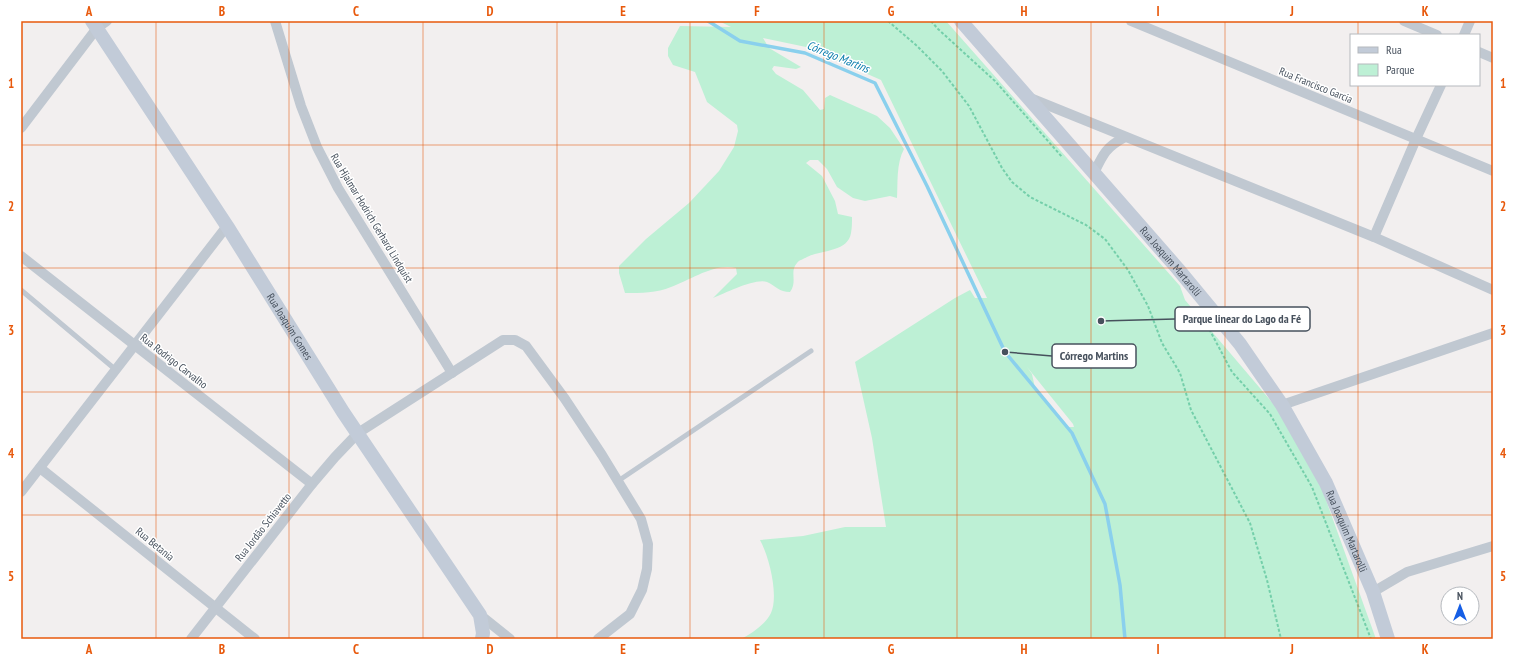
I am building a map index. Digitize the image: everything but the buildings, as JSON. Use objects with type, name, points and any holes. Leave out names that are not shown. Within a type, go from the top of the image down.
[{"type":"street","name":"Rua Hjalmar Hodrich Gerhard Lindquist","points":[[275,21],[301,106],[317,147],[338,188],[452,373]]},
{"type":"street","name":"Rua Joaquim Martarolli","points":[[961,21],[1197,291],[1240,344],[1282,405],[1326,483],[1373,592],[1388,639]]},
{"type":"street","name":"Rua Francisco Garcia","points":[[1131,21],[1493,171]]},
{"type":"street","points":[[1404,21],[1435,34]]},
{"type":"street","points":[[1464,34],[1470,21]]},
{"type":"street","points":[[21,128],[99,23]]},
{"type":"street","name":"Rua Joaquim Gomes","points":[[99,23],[343,412],[480,615],[482,636]]},
{"type":"street","points":[[1480,52],[1493,58]]},
{"type":"street","points":[[1374,237],[1441,86]]},
{"type":"street","points":[[1028,98],[1374,237],[1493,290]]},
{"type":"street","points":[[1094,173],[1102,157],[1112,143],[1125,137]]},
{"type":"street","points":[[21,492],[227,226]]},
{"type":"street","name":"Rua Rodrigo Carvalho","points":[[21,256],[312,484]]},
{"type":"street","points":[[1282,405],[1493,333]]},
{"type":"street","name":"Rua Jordão Schiavetto","points":[[191,639],[312,484],[358,433],[503,340],[515,340],[526,346],[565,399],[641,519],[648,544],[647,569],[642,590],[630,614],[598,639]]},
{"type":"street","name":"Rua Betania","points":[[40,468],[255,639]]},
{"type":"street","points":[[1373,592],[1407,572],[1493,546]]},
{"type":"street","points":[[480,615],[509,639]]},
{"type":"lane","points":[[21,290],[116,370]]},
{"type":"lane","points":[[618,481],[811,351]]},
{"type":"path","points":[[888,21],[918,46],[937,66],[969,106],[1002,168],[1012,182],[1030,197],[1086,224],[1105,238],[1128,270],[1148,306],[1162,343],[1180,373],[1191,410],[1250,523],[1267,580],[1282,639]]},
{"type":"path","points":[[931,21],[995,81],[1063,159]]},
{"type":"path","points":[[1204,320],[1232,372],[1270,414],[1312,487],[1371,639]]},
{"type":"green space","points":[[719,21],[946,21],[1180,286],[1185,300],[1276,407],[1322,489],[1376,639],[741,639],[762,625],[771,613],[773,605],[774,596],[770,565],[760,540],[803,536],[845,527],[886,527],[872,438],[855,362],[970,290],[975,298],[987,298],[881,80],[806,47],[763,38],[769,48],[801,67],[796,69],[774,66],[772,69],[776,74],[803,90],[820,110],[824,109],[825,98],[830,95],[877,116],[890,128],[904,149],[901,155],[899,167],[897,198],[890,196],[865,201],[853,198],[837,187],[827,169],[818,160],[810,160],[806,163],[822,176],[835,201],[838,214],[852,217],[851,231],[849,239],[845,244],[833,250],[807,257],[798,262],[795,266],[793,284],[790,292],[783,291],[767,282],[762,281],[748,284],[713,298],[737,274],[736,268],[728,267],[711,270],[679,284],[655,292],[625,293],[619,273],[619,266],[646,239],[689,203],[719,171],[734,147],[738,131],[737,125],[707,102],[695,72],[673,65],[668,56],[668,48],[680,26],[731,27]],"holes":[[[1027,367],[1074,427],[1067,427],[1035,388],[1032,374]]]},
{"type":"waterway","name":"Córrego Martins","points":[[708,21],[740,41],[805,53],[875,83],[927,186],[1005,352],[1072,433],[1105,504],[1120,585],[1125,639]]},
{"type":"place","name":"Parque linear do Lago da Fé","points":[[1101,321]]},
{"type":"place","name":"Córrego Martins","points":[[1005,352]]}]
